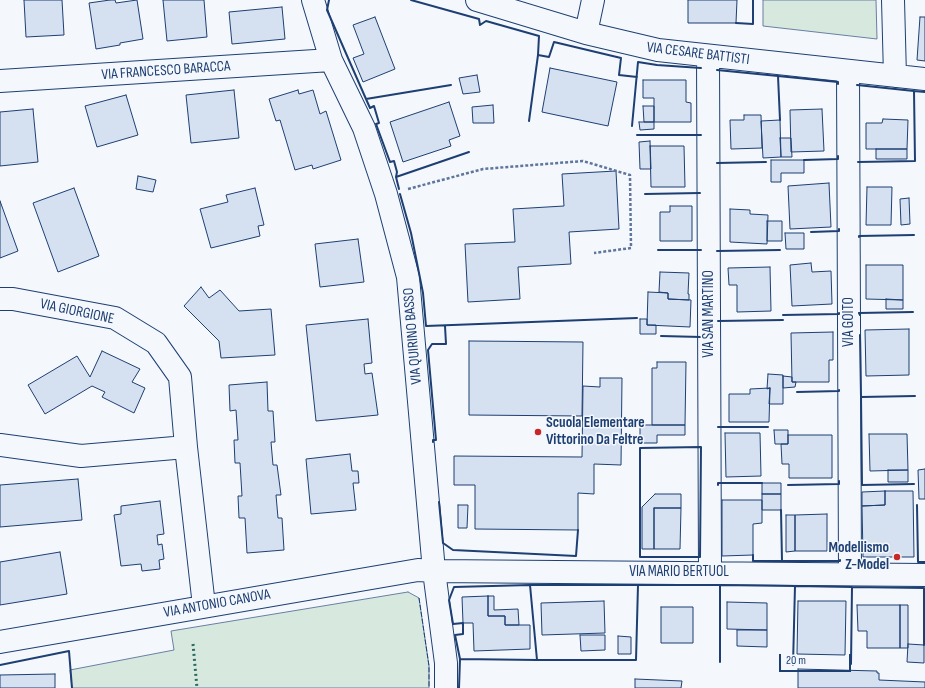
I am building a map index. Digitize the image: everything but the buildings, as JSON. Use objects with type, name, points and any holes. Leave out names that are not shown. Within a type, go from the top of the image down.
[{"type":"street","name":"VIA QUIRINO BASSO","points":[[313,0],[331,60],[364,128],[386,194],[408,277],[434,571],[446,663],[446,688]]},
{"type":"street","name":"VIA CESARE BATTISTI","points":[[477,0],[586,33],[658,50],[925,79]]},
{"type":"street","points":[[586,33],[593,0]]},
{"type":"street","points":[[893,0],[895,76]]},
{"type":"street","name":"VIA SAN MARTINO","points":[[708,56],[710,572]]},
{"type":"street","name":"VIA FRANCESCO BARACCA","points":[[0,81],[331,60]]},
{"type":"street","name":"VIA GOITO","points":[[848,71],[850,574]]},
{"type":"street","name":"VIA GIORGIONE","points":[[0,299],[13,299],[115,318],[156,343],[180,376],[186,447],[204,606]]},
{"type":"street","points":[[0,445],[81,456],[186,447]]},
{"type":"street","name":"VIA ANTONIO CANOVA","points":[[0,642],[418,570],[434,571]]},
{"type":"street","name":"VIA MARIO BERTUOL","points":[[434,571],[925,574]]},
{"type":"path","points":[[386,194],[400,192],[483,169],[583,160],[630,175],[631,248],[594,253]]},
{"type":"shaded area","points":[[763,0],[876,0],[877,39],[763,26]]},
{"type":"shaded area","points":[[408,592],[419,598],[429,666],[429,688],[72,688],[70,670],[174,650],[171,631]]},
{"type":"hedge","points":[[193,644],[197,688]]},
{"type":"fence","points":[[419,598],[429,666],[429,688]]},
{"type":"wall","points":[[329,0],[327,10],[366,99],[451,85]]},
{"type":"wall","points":[[411,0],[479,19],[480,25],[486,21],[539,36],[538,55],[529,121]]},
{"type":"wall","points":[[736,23],[753,24],[753,0]]},
{"type":"wall","points":[[538,55],[549,57],[554,42],[621,58],[619,75],[637,77]]},
{"type":"wall","points":[[632,126],[638,62],[701,68]]},
{"type":"wall","points":[[717,70],[778,76]]},
{"type":"wall","points":[[780,120],[778,76],[838,82],[838,84]]},
{"type":"wall","points":[[857,85],[914,91],[915,161],[858,162]]},
{"type":"wall","points":[[914,91],[925,92]]},
{"type":"wall","points":[[366,99],[370,108],[374,106],[379,123],[376,124],[390,162],[394,161],[397,172],[396,177],[469,152]]},
{"type":"wall","points":[[637,135],[701,135]]},
{"type":"wall","points":[[804,160],[838,159],[838,156]]},
{"type":"wall","points":[[717,163],[766,162]]},
{"type":"wall","points":[[396,177],[399,189]]},
{"type":"wall","points":[[645,194],[700,193]]},
{"type":"wall","points":[[400,194],[411,233],[423,293],[426,326],[637,318]]},
{"type":"wall","points":[[811,232],[839,231],[839,229]]},
{"type":"wall","points":[[859,237],[914,235]]},
{"type":"wall","points":[[658,250],[701,250]]},
{"type":"wall","points":[[717,251],[780,250]]},
{"type":"wall","points":[[860,315],[859,313],[913,312]]},
{"type":"wall","points":[[783,315],[839,313]]},
{"type":"wall","points":[[718,321],[783,320]]},
{"type":"wall","points":[[433,442],[433,440],[436,440],[428,350],[432,344],[446,344],[445,326]]},
{"type":"wall","points":[[860,335],[861,397]]},
{"type":"wall","points":[[661,336],[701,337]]},
{"type":"wall","points":[[797,392],[839,390]]},
{"type":"wall","points":[[914,484],[862,485],[861,397],[915,396]]},
{"type":"wall","points":[[718,427],[768,427]]},
{"type":"wall","points":[[701,447],[700,557],[640,557],[640,448],[701,447]]},
{"type":"wall","points":[[788,485],[839,484],[839,481]]},
{"type":"wall","points":[[718,485],[718,483],[762,483]]},
{"type":"wall","points":[[439,502],[443,543],[453,550],[576,556],[578,530]]},
{"type":"wall","points":[[917,505],[918,562],[925,562]]},
{"type":"wall","points":[[781,510],[782,561],[840,560]]},
{"type":"wall","points":[[753,555],[753,561],[782,561]]},
{"type":"wall","points":[[530,585],[638,585],[636,660],[537,660],[460,659],[455,635],[463,634],[463,623],[453,624],[449,600],[454,587],[530,585],[537,660]]},
{"type":"wall","points":[[638,585],[720,585],[720,662]]},
{"type":"wall","points":[[720,585],[795,586],[793,665]]},
{"type":"wall","points":[[795,586],[852,587],[851,664]]},
{"type":"wall","points":[[852,587],[924,588],[924,645]]},
{"type":"wall","points":[[0,665],[69,651],[72,688]]},
{"type":"wall","points":[[459,688],[460,659]]},
{"type":"place","name":"Scuola Elementare Vittorino Da Feltre","points":[[538,432]]},
{"type":"place","name":"Modellismo Z-Model","points":[[897,557]]}]
